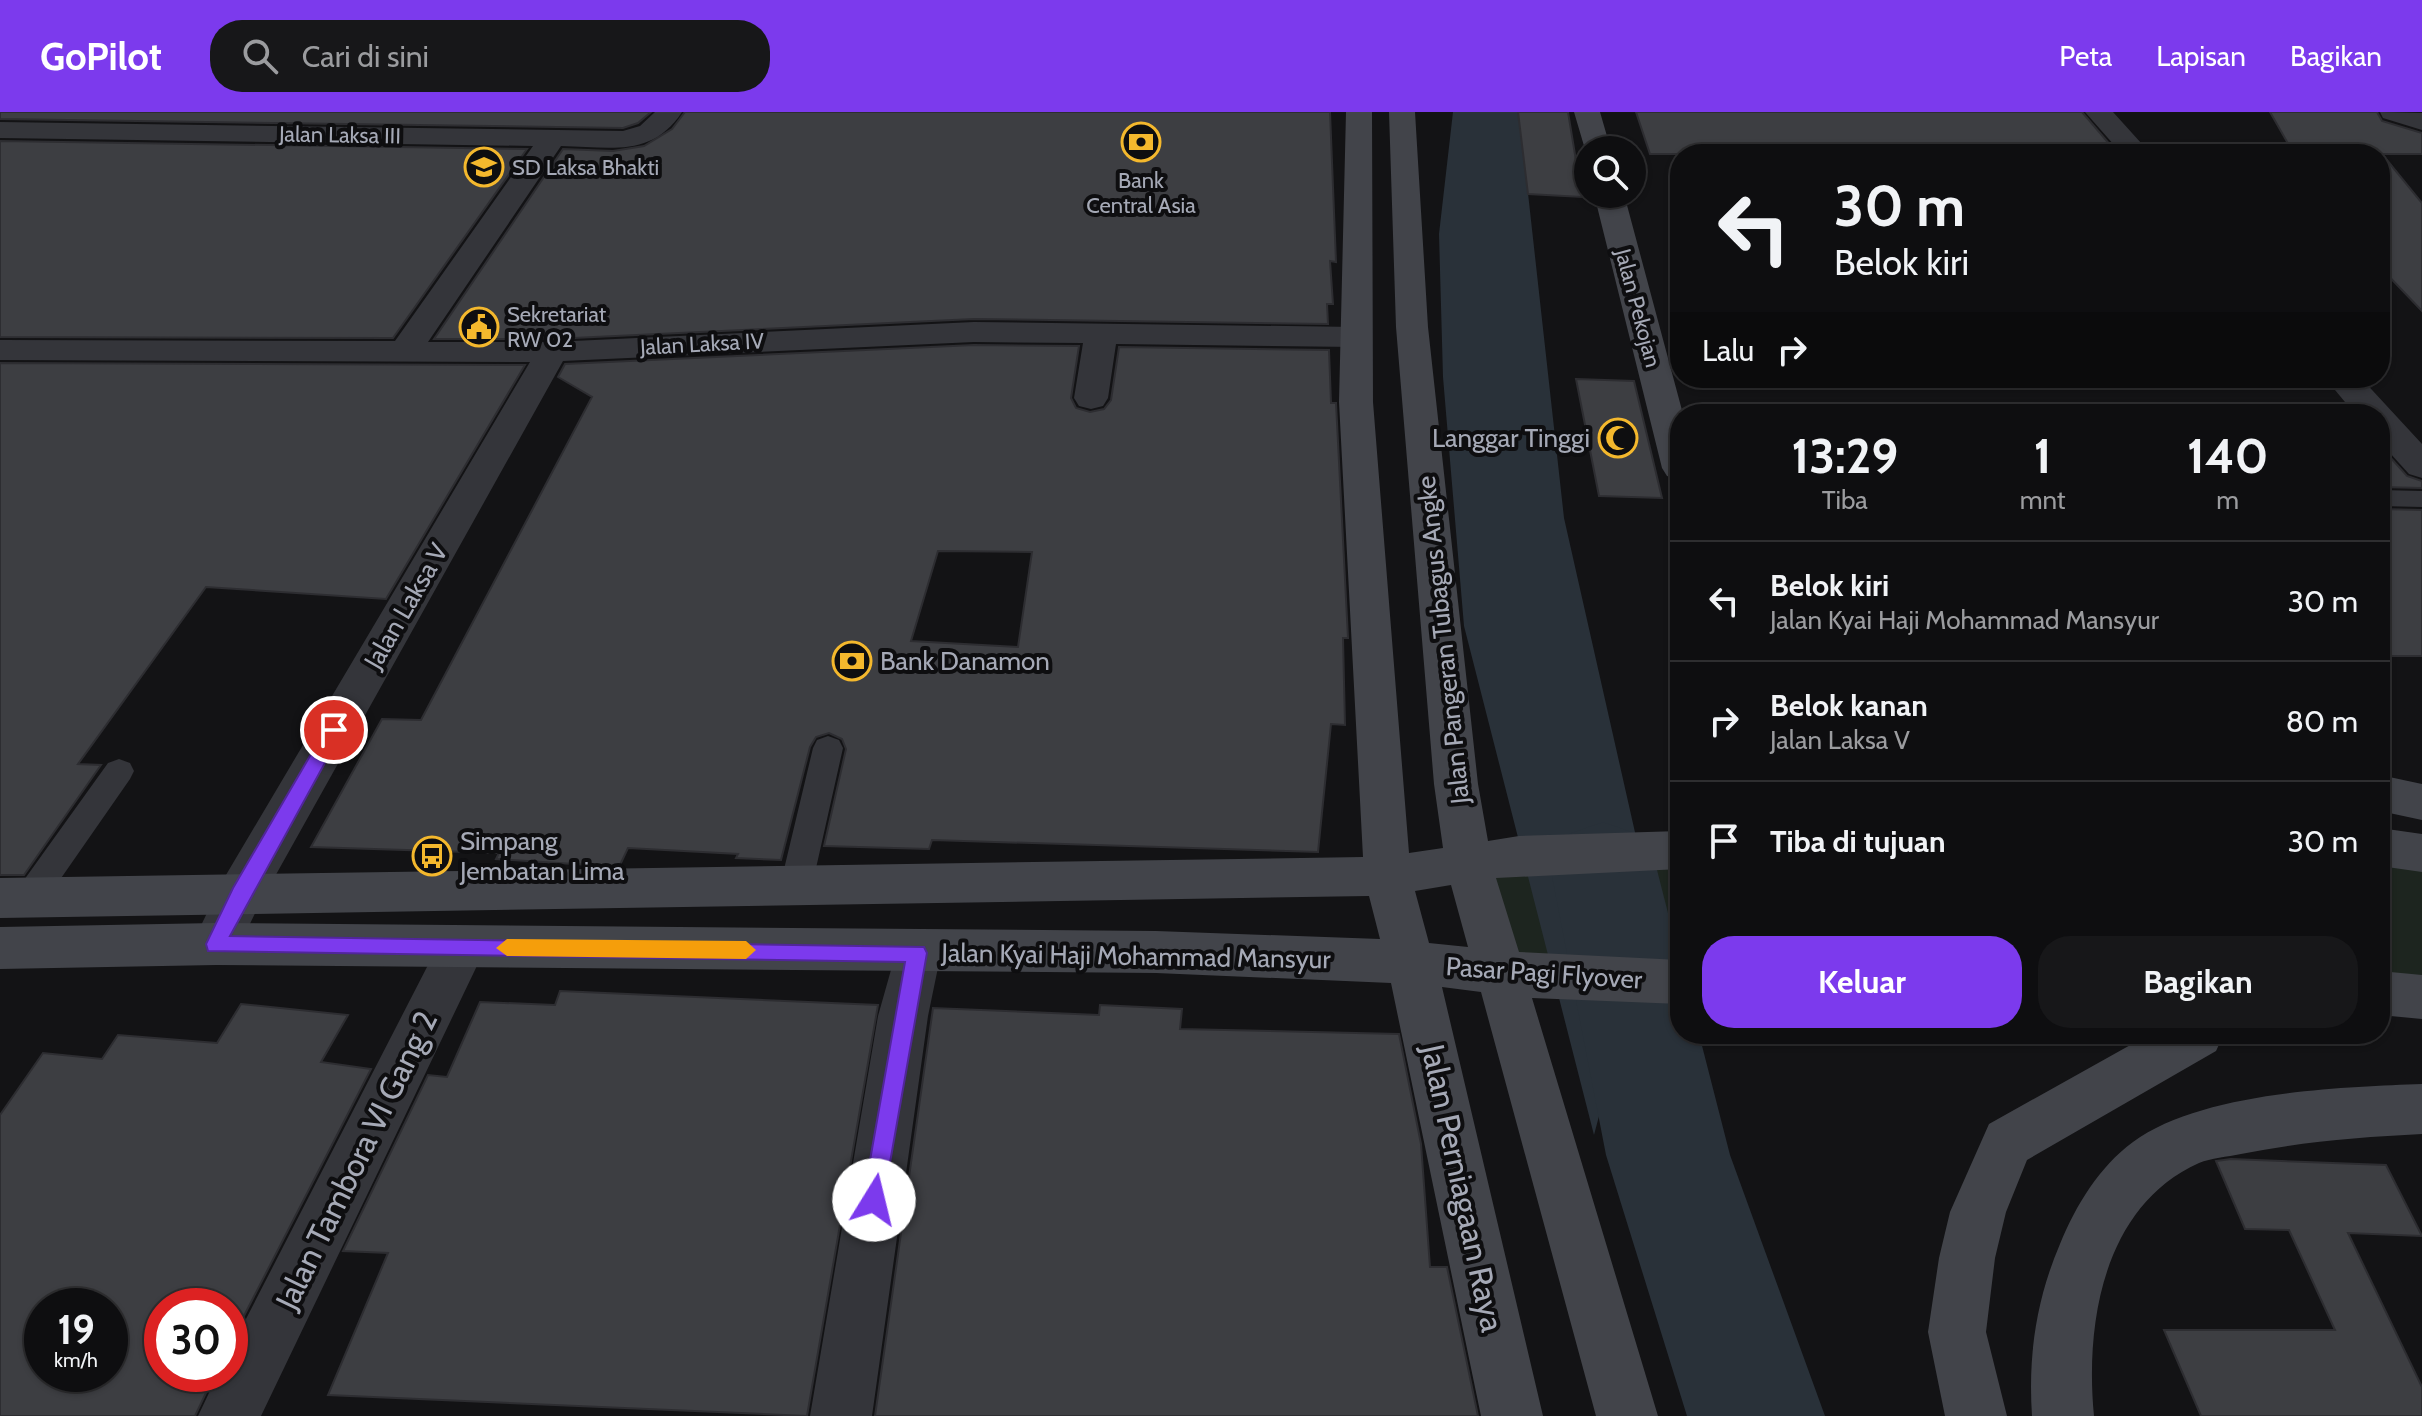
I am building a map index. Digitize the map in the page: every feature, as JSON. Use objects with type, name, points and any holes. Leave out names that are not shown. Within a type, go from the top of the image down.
[{"type":"main road","points":[[1359,112],[1356,402],[1387,876],[1409,962]]},
{"type":"main road","name":"Jalan Pangeran Tubagus Angke","points":[[1402,112],[1412,327],[1456,784],[1469,864],[1526,975]]},
{"type":"main road","points":[[1587,112],[1593,136]]},
{"type":"main road","name":"Jalan Pekojan","points":[[1613,208],[1670,429]]},
{"type":"main road","points":[[2390,795],[2422,802]]},
{"type":"main road","points":[[2390,848],[2422,853]]},
{"type":"main road","points":[[15,897],[1387,876],[1519,855],[1670,850]]},
{"type":"main road","points":[[917,953],[926,884]]},
{"type":"main road","name":"Jalan Kyai Haji Mohammad Mansyur","points":[[0,948],[216,944],[917,953],[1156,952],[1409,962]]},
{"type":"main road","name":"Pasar Pagi Flyover","points":[[1409,962],[1526,975],[1670,982]]},
{"type":"main road","name":"Jalan Perniagaan Raya","points":[[1409,962],[1427,1024],[1512,1416]]},
{"type":"main road","points":[[1526,975],[1627,1416]]},
{"type":"main road","points":[[2390,994],[2422,997]]},
{"type":"main road","points":[[1976,1416],[1957,1332],[1967,1258],[1978,1212],[2008,1142],[2180,1044]]},
{"type":"main road","points":[[2063,1416],[2057,1383],[2079,1262],[2096,1226],[2149,1160],[2188,1140],[2286,1118],[2422,1109]]},
{"type":"street","name":"Jalan Laksa III","points":[[0,130],[86,121],[553,138],[642,137],[657,130],[669,112]]},
{"type":"street","points":[[2098,112],[2128,144]]},
{"type":"street","points":[[404,352],[553,138]]},
{"type":"street","name":"Jalan Laksa IV","points":[[0,350],[552,352],[930,333],[1356,337]]},
{"type":"street","points":[[1091,398],[1101,333]]},
{"type":"street","name":"Jalan Laksa V","points":[[216,944],[240,894],[552,352]]},
{"type":"street","points":[[2351,388],[2365,404]]},
{"type":"street","points":[[2390,431],[2422,466]]},
{"type":"street","name":"Jalan Tambora VI Gang 2","points":[[229,1416],[462,947]]},
{"type":"street","points":[[841,1416],[903,1016],[917,953]]},
{"type":"lane","points":[[2390,498],[2422,499]]},
{"type":"lane","points":[[796,886],[828,748]]},
{"type":"lane","points":[[15,897],[119,771]]},
{"type":"shaded area","points":[[1453,112],[1519,112],[1564,518],[1653,912],[1594,1135],[1464,626],[1443,377],[1439,234]]},
{"type":"shaded area","points":[[2390,850],[2422,855],[2422,1001],[2390,997]]},
{"type":"shaded area","points":[[1670,852],[1670,982],[1500,973],[1469,864]]},
{"type":"building","points":[[0,112],[651,112],[638,123],[623,128],[0,119]]},
{"type":"building","points":[[685,112],[1330,112],[1336,262],[1330,261],[1333,304],[1327,304],[1328,324],[974,319],[552,339],[434,339],[563,149],[613,151],[644,146],[672,129]]},
{"type":"building","points":[[1518,112],[1568,112],[1574,148],[1574,197],[1528,194]]},
{"type":"building","points":[[1636,112],[2082,112],[2109,144],[1670,144],[1670,154],[1650,154]]},
{"type":"building","points":[[2270,112],[2377,112],[2382,121],[2422,133],[2422,154],[2390,154],[2390,144],[2288,144]]},
{"type":"building","points":[[0,141],[527,149],[393,338],[0,337]]},
{"type":"building","points":[[2390,164],[2422,203],[2422,311],[2390,277]]},
{"type":"building","points":[[974,345],[1079,346],[1071,398],[1076,408],[1090,412],[1104,409],[1111,400],[1119,347],[1329,350],[1331,403],[1336,403],[1348,638],[1343,638],[1345,725],[1331,724],[1318,852],[932,840],[929,849],[824,846],[846,749],[842,739],[829,733],[816,737],[810,747],[781,860],[736,858],[738,854],[628,848],[620,865],[605,866],[496,859],[499,853],[311,847],[382,719],[421,720],[592,397],[558,377],[565,364]],"holes":[[[938,551],[1032,552],[1018,647],[911,641]]]},
{"type":"building","points":[[0,363],[525,365],[386,599],[206,587],[78,764],[101,765],[24,875],[0,875]]},
{"type":"building","name":"Langgar Tinggi","points":[[1576,379],[1634,381],[1662,498],[1599,496]]},
{"type":"building","points":[[2390,457],[2407,476],[2422,481],[2422,488],[2390,487]]},
{"type":"building","points":[[2390,509],[2422,510],[2422,656],[2390,656]]},
{"type":"building","points":[[560,991],[878,1005],[807,1416],[328,1395],[388,1253],[343,1251],[428,1075],[447,1077],[480,1002],[555,1005]]},
{"type":"building","points":[[241,1004],[348,1015],[321,1062],[371,1069],[248,1308],[248,1288],[144,1288],[144,1392],[206,1392],[195,1416],[0,1416],[0,1115],[43,1053],[102,1059],[118,1035],[217,1043]]},
{"type":"building","points":[[1100,1005],[1182,1009],[1180,1029],[1399,1034],[1421,1144],[1430,1267],[1447,1267],[1478,1416],[875,1416],[933,1008],[1099,1015]]},
{"type":"building","points":[[2216,1161],[2386,1165],[2422,1236],[2348,1233],[2422,1387],[2422,1416],[2201,1416],[2164,1330],[2335,1330],[2289,1230],[2245,1229]]},
{"type":"waterway","points":[[1603,866],[1668,1155],[1756,1416]]},
{"type":"slow traffic","points":[[507,948],[746,950]]},
{"type":"place","name":"Bank Central Asia","points":[[1141,142]]},
{"type":"place","name":"SD Laksa Bhakti","points":[[484,167]]},
{"type":"place","name":"Sekretariat RW 02","points":[[479,327]]},
{"type":"place","name":"Langgar Tinggi","points":[[1618,438]]},
{"type":"place","name":"Bank Danamon","points":[[852,661]]},
{"type":"place","name":"Simpang Jembatan Lima","points":[[432,856]]},
{"type":"route","points":[[334,730],[240,894],[216,944],[917,953],[903,1016],[874,1200]]}]
